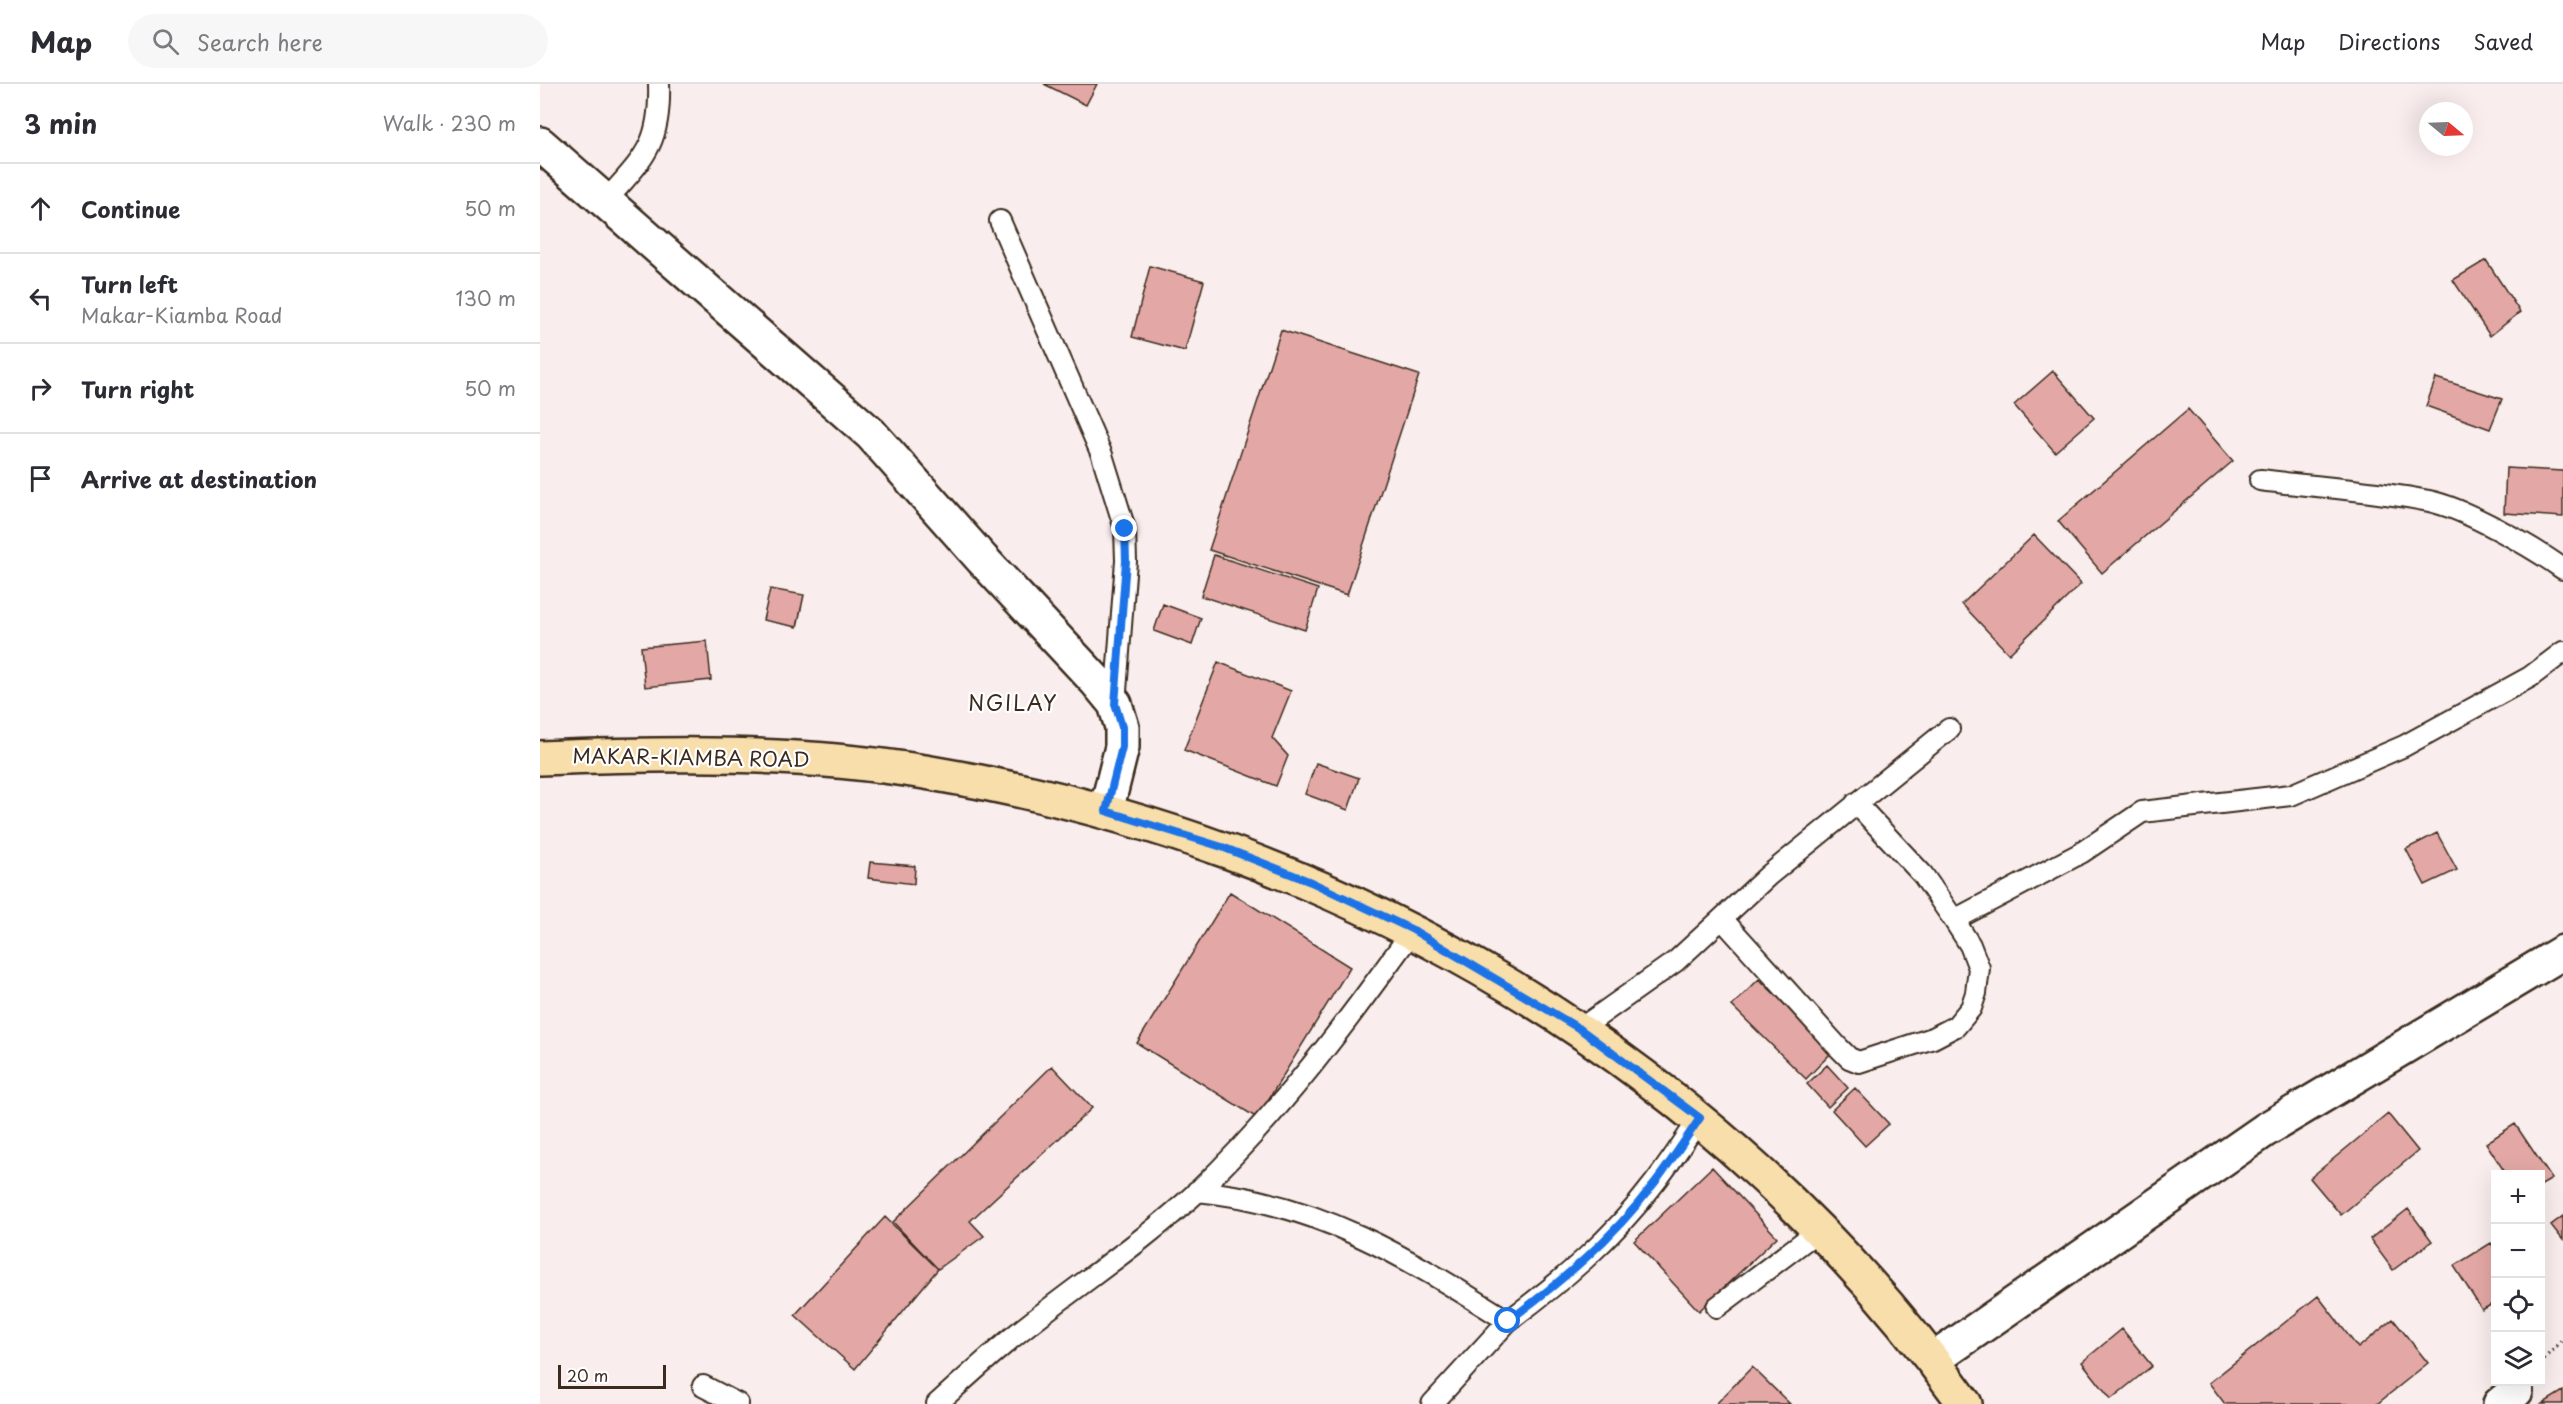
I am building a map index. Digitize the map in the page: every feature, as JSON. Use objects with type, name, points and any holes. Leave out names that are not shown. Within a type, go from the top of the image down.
[{"type":"main road","name":"MAKAR-KIAMBA ROAD","points":[[540,758],[741,755],[835,761],[925,771],[1106,811],[1222,847],[1311,882],[1413,930],[1580,1029],[1700,1118],[1820,1230],[1933,1360],[1965,1404]]},
{"type":"street","points":[[540,144],[871,435],[1115,704],[1122,727],[1122,747],[1106,811]]},
{"type":"street","points":[[1933,1360],[2265,1130],[2563,952]]},
{"type":"lane","points":[[605,202],[645,156],[654,139],[660,114],[659,84]]},
{"type":"lane","points":[[1000,221],[1102,455],[1125,529],[1126,561],[1115,704]]},
{"type":"lane","points":[[2260,480],[2431,501],[2472,518],[2540,552],[2563,569]]},
{"type":"lane","points":[[1954,920],[2081,853],[2142,812],[2291,795],[2404,746],[2530,676],[2563,652]]},
{"type":"lane","points":[[1580,1029],[1676,961],[1723,920],[1769,875],[1949,729]]},
{"type":"lane","points":[[1723,920],[1849,1058],[1859,1062],[1933,1038],[1956,1026],[1971,1008],[1976,993],[1979,968],[1970,945],[1923,875],[1856,803]]},
{"type":"lane","points":[[937,1404],[1032,1321],[1113,1263],[1197,1191],[1251,1134],[1349,1021],[1413,930]]},
{"type":"lane","points":[[1432,1404],[1508,1321],[1552,1288],[1609,1234],[1652,1187],[1700,1118]]},
{"type":"lane","points":[[1197,1191],[1269,1202],[1345,1228],[1410,1260],[1508,1321]]},
{"type":"lane","points":[[1717,1307],[1820,1230]]},
{"type":"lane","points":[[703,1386],[738,1404]]},
{"type":"path","points":[[2545,1359],[2563,1339]]},
{"type":"building","points":[[1044,84],[1097,84],[1086,105]]},
{"type":"building","points":[[2486,260],[2520,312],[2490,336],[2453,280]]},
{"type":"building","points":[[1150,266],[1204,281],[1185,351],[1132,337]]},
{"type":"building","points":[[1281,330],[1419,375],[1347,595],[1209,550]]},
{"type":"building","points":[[2053,371],[2094,418],[2055,452],[2014,405]]},
{"type":"building","points":[[2436,378],[2502,399],[2490,429],[2426,406]]},
{"type":"building","points":[[2188,409],[2233,461],[2102,573],[2058,521]]},
{"type":"building","points":[[2506,468],[2563,471],[2563,517],[2504,513]]},
{"type":"building","points":[[2034,535],[2081,584],[2009,654],[1962,604]]},
{"type":"building","points":[[1214,555],[1318,589],[1305,630],[1201,596]]},
{"type":"building","points":[[770,589],[804,595],[797,627],[763,620]]},
{"type":"building","points":[[1163,604],[1201,618],[1192,645],[1154,631]]},
{"type":"building","points":[[707,641],[711,680],[645,687],[641,647]]},
{"type":"building","points":[[1218,662],[1291,691],[1272,738],[1288,756],[1276,786],[1184,750]]},
{"type":"building","points":[[1316,763],[1359,778],[1348,810],[1305,794]]},
{"type":"building","points":[[2437,833],[2457,870],[2425,885],[2406,849]]},
{"type":"building","points":[[870,862],[915,866],[914,884],[868,878]]},
{"type":"building","points":[[1230,892],[1350,967],[1257,1118],[1137,1043]]},
{"type":"building","points":[[1759,979],[1833,1051],[1806,1079],[1732,1006]]},
{"type":"building","points":[[1827,1065],[1848,1088],[1828,1107],[1807,1084]]},
{"type":"building","points":[[1052,1066],[1092,1108],[970,1221],[984,1236],[938,1269],[893,1222]]},
{"type":"building","points":[[1855,1088],[1889,1124],[1865,1146],[1832,1110]]},
{"type":"building","points":[[2388,1114],[2418,1151],[2341,1215],[2310,1178]]},
{"type":"building","points":[[2515,1124],[2552,1179],[2545,1183],[2545,1170],[2503,1170],[2486,1143]]},
{"type":"building","points":[[1712,1167],[1777,1237],[1699,1311],[1634,1241]]},
{"type":"building","points":[[2408,1209],[2432,1241],[2393,1270],[2370,1239]]},
{"type":"building","points":[[2563,1216],[2563,1240],[2551,1225]]},
{"type":"building","points":[[885,1217],[938,1269],[855,1369],[795,1315]]},
{"type":"building","points":[[2491,1243],[2491,1305],[2482,1310],[2454,1266]]},
{"type":"building","points":[[2318,1296],[2358,1348],[2393,1319],[2428,1363],[2377,1404],[2225,1404],[2209,1383]]},
{"type":"building","points":[[2122,1329],[2152,1366],[2111,1399],[2082,1362]]},
{"type":"building","points":[[1752,1367],[1790,1404],[1716,1404]]},
{"type":"building","points":[[2563,1391],[2563,1404],[2542,1404]]},
{"type":"district","name":"NGILAY","points":[[1013,704]]},
{"type":"route","points":[[1125,529],[1126,561],[1115,704],[1122,727],[1122,747],[1106,811],[1222,847],[1311,882],[1413,930],[1580,1029],[1700,1118],[1652,1187],[1594,1250],[1552,1288],[1508,1321]]}]
